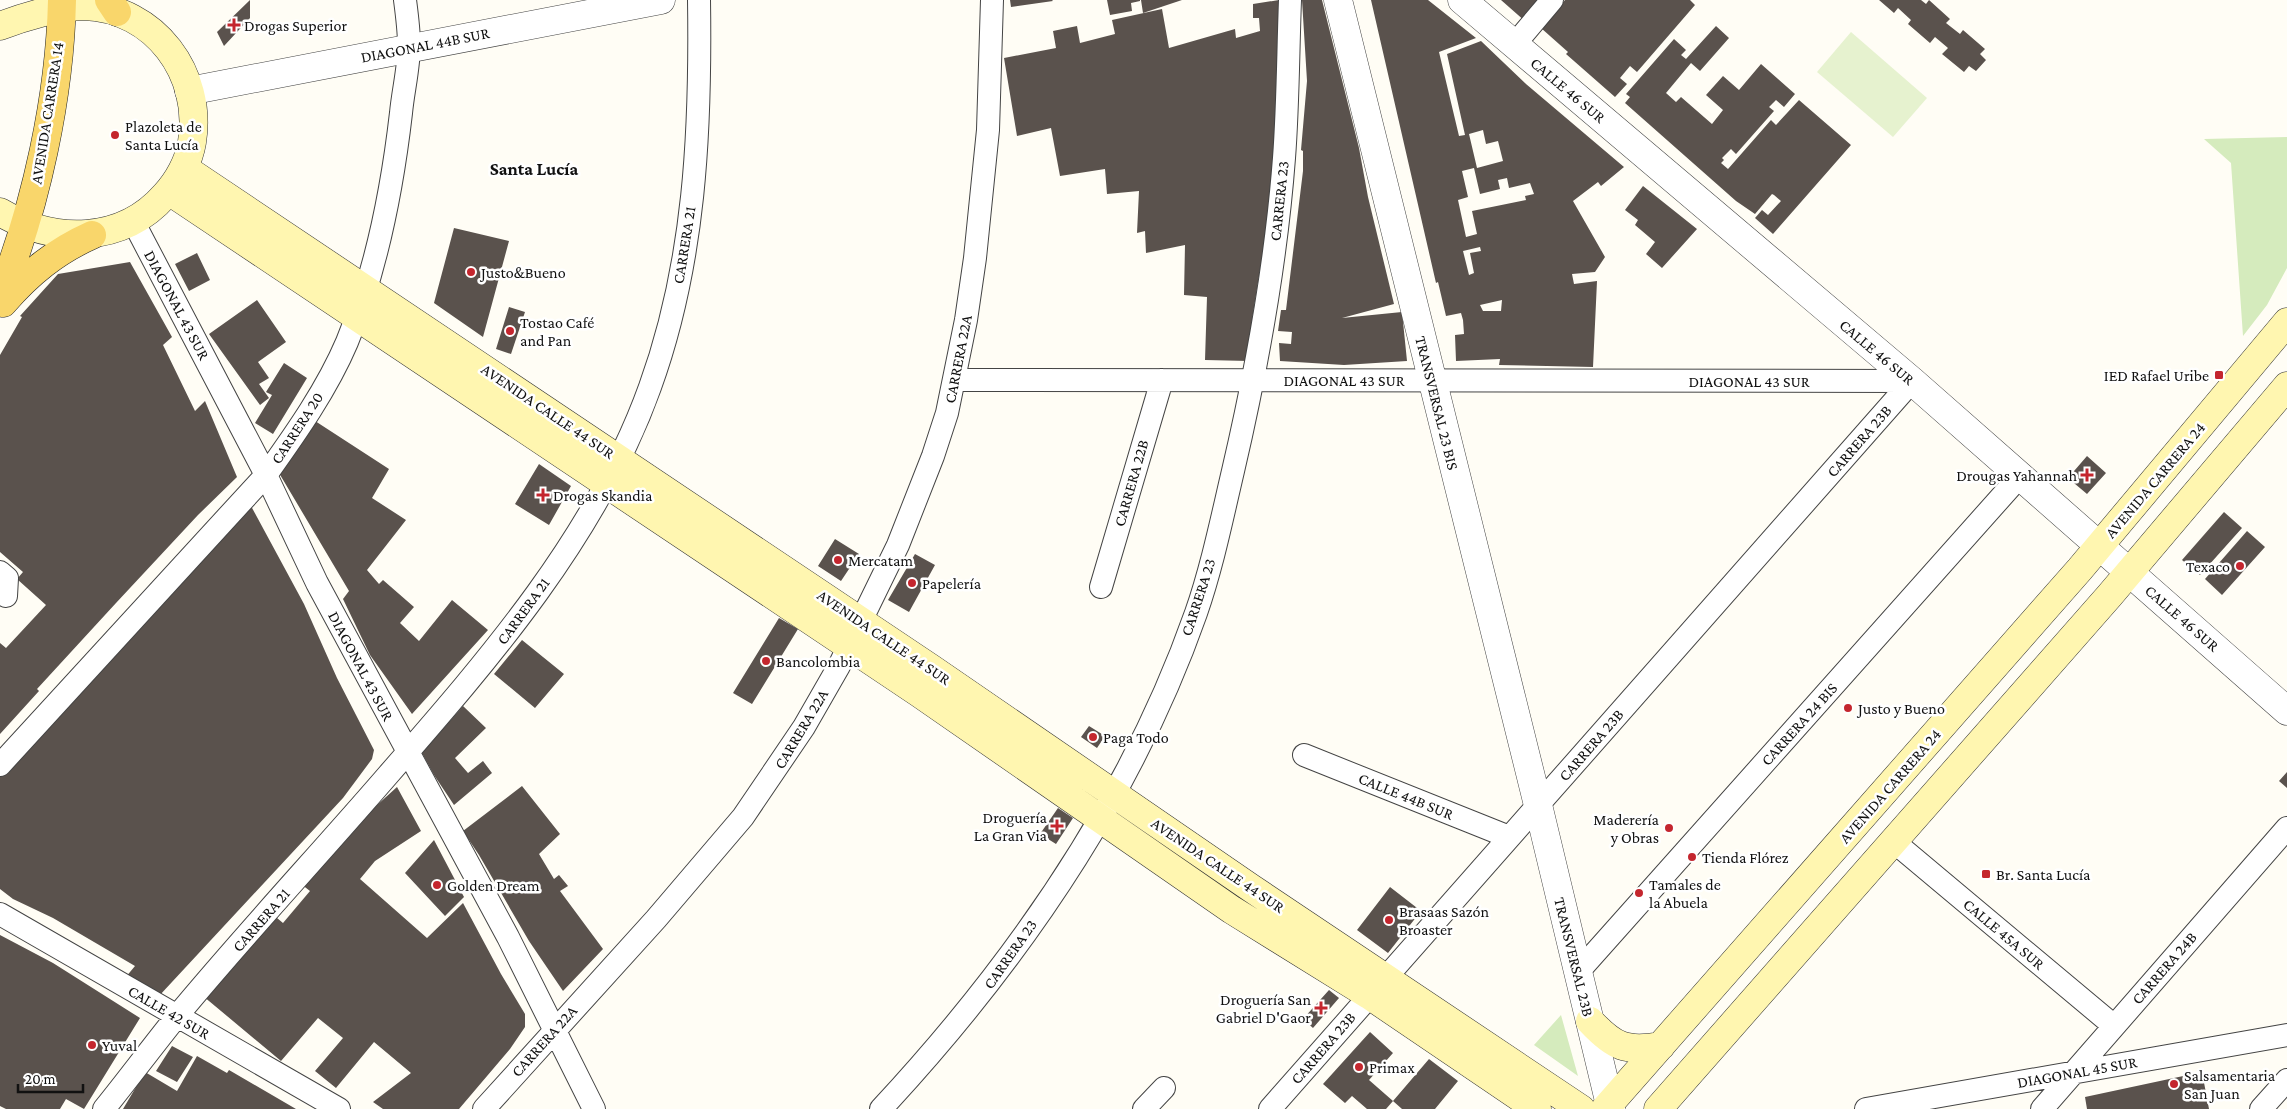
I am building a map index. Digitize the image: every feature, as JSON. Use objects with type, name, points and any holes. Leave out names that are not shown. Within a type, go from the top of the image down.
[{"type":"main road","points":[[0,26],[62,5],[106,8],[122,7],[161,38],[174,54],[184,72],[194,117],[192,143],[184,168],[169,191],[153,208],[111,232],[92,235],[67,235],[43,231],[25,225],[0,212]]},
{"type":"main road","name":"AVENIDA CARRERA 14","points":[[0,296],[25,225],[37,179],[55,79],[62,5]]},
{"type":"main road","name":"AVENIDA CALLE 44 SUR","points":[[184,168],[620,459],[1113,793],[1377,986],[1537,1109]]},
{"type":"main road","name":"AVENIDA CALLE 44 SUR","points":[[169,191],[849,646],[1232,910],[1377,986],[1581,1109]]},
{"type":"main road","points":[[0,306],[40,264],[67,246],[92,235]]},
{"type":"main road","name":"AVENIDA CARRERA 24","points":[[1608,1107],[2100,546],[2287,322]]},
{"type":"main road","points":[[1658,1109],[2130,572],[2287,386]]},
{"type":"main road","points":[[1590,1021],[1613,1043],[1626,1048],[1646,1049],[1661,1046]]},
{"type":"street","name":"CARRERA 20","points":[[0,764],[266,475],[293,438],[323,388],[346,343],[383,229],[396,160],[409,47],[405,0]]},
{"type":"street","name":"DIAGONAL 44B SUR","points":[[189,91],[409,47],[661,0]]},
{"type":"street","name":"CARRERA 21","points":[[104,1109],[177,1016],[458,696],[503,639],[566,550],[620,459],[650,387],[673,313],[686,244],[696,169],[700,94],[699,0]]},
{"type":"street","name":"CARRERA 22A","points":[[484,1109],[656,919],[743,817],[804,727],[849,646],[898,545],[933,456],[955,380],[969,302],[982,202],[988,130],[992,0]]},
{"type":"street","name":"CARRERA 23","points":[[881,1109],[972,1006],[1019,942],[1099,818],[1144,734],[1196,612],[1215,546],[1254,380],[1275,243],[1284,158],[1290,0]]},
{"type":"street","name":"TRANSVERSAL 23 BIS","points":[[1338,0],[1538,805]]},
{"type":"street","name":"CALLE 46 SUR","points":[[1462,0],[1912,381],[2287,711]]},
{"type":"street","points":[[1514,45],[1552,0]]},
{"type":"street","name":"DIAGONAL 43 SUR","points":[[133,221],[266,475],[317,583],[555,1029],[594,1109]]},
{"type":"street","name":"DIAGONAL 43 SUR","points":[[955,380],[1912,381]]},
{"type":"street","name":"CARRERA 22B","points":[[1101,587],[1162,380]]},
{"type":"street","name":"CARRERA 23B","points":[[1270,1109],[1912,381]]},
{"type":"street","name":"CARRERA 24 BIS","points":[[1578,972],[2020,476]]},
{"type":"street","points":[[0,572],[7,578],[6,596]]},
{"type":"street","name":"CALLE 44B SUR","points":[[1304,755],[1509,837]]},
{"type":"street","name":"TRANSVERSAL 23B","points":[[1538,805],[1590,1021],[1608,1107]]},
{"type":"street","name":"CARRERA 24B","points":[[2042,1109],[2287,828]]},
{"type":"street","name":"CALLE 45A SUR","points":[[1893,841],[2114,1026]]},
{"type":"street","name":"CALLE 42 SUR","points":[[0,914],[339,1109]]},
{"type":"street","name":"DIAGONAL 45 SUR","points":[[1866,1109],[2287,1035]]},
{"type":"street","points":[[2261,1109],[2287,1080]]},
{"type":"street","points":[[1144,1109],[1164,1088]]},
{"type":"green space","points":[[1851,32],[1927,98],[1893,137],[1817,72]]},
{"type":"green space","points":[[2287,137],[2287,268],[2267,305],[2243,336],[2231,163],[2204,139]]},
{"type":"green space","points":[[1561,1015],[1578,1076],[1534,1045]]},
{"type":"building","name":"Drogas Superior","points":[[250,0],[250,18],[224,46],[217,32]]},
{"type":"building","points":[[1010,0],[1052,0],[1053,1],[1011,7]]},
{"type":"building","points":[[1107,0],[1140,1],[1131,3],[1132,11],[1110,15]]},
{"type":"building","points":[[1141,0],[1182,0],[1143,13]]},
{"type":"building","points":[[1279,0],[1276,122],[1270,207],[1252,320],[1249,361],[1205,360],[1207,297],[1184,295],[1185,245],[1146,253],[1145,231],[1137,233],[1139,191],[1107,194],[1105,169],[1060,176],[1051,128],[1017,136],[1004,58],[1056,48],[1053,31],[1077,26],[1080,43],[1115,34],[1112,20],[1162,9],[1169,48],[1235,29],[1236,38],[1260,31],[1259,18],[1253,18],[1253,4]]},
{"type":"building","points":[[1302,0],[1322,0],[1359,148],[1368,197],[1394,304],[1342,318],[1402,312],[1407,361],[1344,365],[1280,361],[1279,343],[1291,344],[1292,332],[1278,331],[1281,310],[1286,310],[1303,171],[1303,151],[1301,150],[1307,81]]},
{"type":"building","points":[[1371,0],[1428,0],[1476,38],[1439,52],[1459,136],[1465,135],[1447,54],[1481,41],[1526,84],[1624,167],[1601,186],[1598,182],[1573,201],[1605,257],[1595,272],[1572,274],[1574,284],[1597,281],[1593,367],[1499,365],[1500,359],[1456,361],[1455,335],[1464,334],[1463,320],[1461,313],[1446,316],[1438,282],[1436,283]],"holes":[[[1483,130],[1486,144],[1498,141],[1503,161],[1477,168],[1469,134]],[[1474,168],[1480,194],[1500,189],[1498,180],[1507,178],[1509,188],[1530,183],[1534,194],[1525,196],[1526,200],[1472,211],[1477,234],[1466,237],[1458,200],[1468,197],[1462,171]],[[1480,247],[1481,251],[1470,253],[1474,273],[1469,275],[1463,251]],[[1502,300],[1501,311],[1483,311],[1480,305]]]},
{"type":"building","points":[[1501,0],[1545,0],[1526,22]]},
{"type":"building","points":[[1565,0],[1690,0],[1695,5],[1637,72],[1630,66],[1620,78],[1627,84],[1615,97],[1566,54],[1568,52],[1541,28]]},
{"type":"building","points":[[1879,0],[1921,0],[1926,4],[1929,0],[1950,19],[1946,23],[1960,34],[1963,30],[1985,49],[1980,54],[1986,60],[1976,71],[1969,66],[1964,72],[1942,54],[1948,48],[1935,37],[1930,43],[1908,24],[1911,20],[1898,8],[1894,13]]},
{"type":"building","points":[[1716,26],[1729,38],[1700,71],[1691,63],[1666,93],[1676,102],[1681,97],[1712,124],[1723,110],[1706,95],[1723,76],[1739,90],[1761,64],[1795,94],[1784,107],[1776,100],[1769,107],[1774,111],[1736,154],[1731,149],[1722,158],[1724,160],[1721,163],[1728,169],[1771,120],[1776,125],[1799,100],[1851,145],[1773,234],[1755,218],[1762,210],[1768,215],[1781,201],[1772,194],[1755,214],[1736,201],[1625,103],[1630,97],[1626,94],[1674,39],[1686,50],[1681,55],[1686,59]]},
{"type":"building","points":[[1643,186],[1697,229],[1662,268],[1646,254],[1655,242],[1635,225],[1638,220],[1625,210]]},
{"type":"building","name":"Justo&Bueno","points":[[454,228],[509,241],[483,337],[434,303]]},
{"type":"building","points":[[197,253],[210,280],[189,291],[175,264]]},
{"type":"building","points":[[130,262],[172,337],[163,345],[195,411],[205,401],[237,477],[198,515],[116,603],[37,689],[39,691],[0,734],[0,643],[6,648],[46,605],[17,579],[23,572],[0,552],[0,355],[22,317],[20,316],[58,274]]},
{"type":"building","points":[[257,300],[286,342],[258,362],[269,378],[259,384],[269,398],[260,405],[209,334]]},
{"type":"building","name":"Tostao Café and Pan","points":[[509,307],[525,312],[511,354],[496,349]]},
{"type":"building","points":[[284,363],[307,378],[273,434],[255,423],[272,395],[266,392]]},
{"type":"building","points":[[312,419],[389,469],[372,498],[406,520],[367,570],[379,584],[383,580],[414,607],[400,623],[419,641],[452,600],[488,630],[412,714],[370,655],[343,599],[349,591],[279,473]]},
{"type":"building","name":"Drougas Yahannah","points":[[2087,456],[2106,473],[2087,494],[2068,478]]},
{"type":"building","name":"Drogas Skandia","points":[[539,464],[571,486],[549,525],[515,504]]},
{"type":"building","points":[[251,506],[304,604],[337,678],[374,750],[372,759],[343,798],[159,996],[125,978],[135,966],[53,918],[13,899],[0,889],[0,774]]},
{"type":"building","points":[[2224,512],[2242,528],[2200,575],[2182,560]]},
{"type":"building","points":[[2247,531],[2265,547],[2222,595],[2205,579]]},
{"type":"building","name":"Mercatam","points":[[835,539],[859,554],[841,581],[818,566]]},
{"type":"building","name":"Papelería","points":[[915,554],[935,565],[909,612],[888,600]]},
{"type":"building","name":"Bancolombia","points":[[779,618],[798,629],[752,704],[733,693]]},
{"type":"building","points":[[522,640],[564,674],[535,708],[494,674]]},
{"type":"building","points":[[463,706],[486,728],[455,758],[468,773],[483,761],[492,773],[454,805],[422,753]]},
{"type":"building","name":"Paga Todo","points":[[1089,726],[1105,736],[1097,748],[1081,737]]},
{"type":"building","points":[[2287,772],[2287,788],[2279,781]]},
{"type":"building","points":[[522,786],[560,834],[539,854],[554,879],[559,875],[568,886],[560,891],[603,949],[563,991],[529,941],[463,831]]},
{"type":"building","points":[[397,787],[421,831],[375,861],[360,879],[427,938],[463,903],[525,1014],[525,1027],[510,1049],[459,1109],[383,1109],[373,1102],[411,1073],[374,1042],[336,1088],[315,1071],[343,1038],[318,1018],[281,1061],[203,996],[271,913],[283,923],[310,891],[301,884],[344,835]]},
{"type":"building","name":"Droguería La Gran Via","points":[[1058,808],[1073,818],[1056,844],[1040,834]]},
{"type":"building","name":"Golden Dream","points":[[434,840],[464,897],[445,916],[405,873]]},
{"type":"building","name":"Brasaas Sazón Broaster","points":[[1390,887],[1421,911],[1388,953],[1357,930]]},
{"type":"building","points":[[0,935],[53,963],[140,1018],[84,1109],[66,1099],[60,1109],[6,1109],[0,1106]]},
{"type":"building","name":"Droguería San Gabriel D'Gaor","points":[[1329,990],[1339,998],[1313,1028],[1303,1019]]},
{"type":"building","name":"Primax","points":[[1370,1032],[1393,1053],[1369,1080],[1393,1101],[1386,1109],[1367,1109],[1352,1096],[1345,1103],[1323,1084]]},
{"type":"building","points":[[172,1046],[193,1057],[177,1082],[156,1071]]},
{"type":"building","points":[[197,1056],[227,1073],[229,1070],[296,1109],[123,1109],[145,1072],[177,1091]]},
{"type":"building","points":[[1429,1059],[1458,1081],[1435,1109],[1402,1109],[1393,1101]]},
{"type":"building","name":"Salsamentaria San Juan","points":[[2202,1072],[2209,1109],[2087,1109],[2085,1097]]},
{"type":"place","name":"Drogas Superior","points":[[234,25]]},
{"type":"place","name":"Plazoleta de Santa Lucía","points":[[115,135]]},
{"type":"place","name":"Justo&Bueno","points":[[471,272]]},
{"type":"place","name":"Tostao Café and Pan","points":[[510,331]]},
{"type":"place","name":"IED Rafael Uribe","points":[[2219,375]]},
{"type":"place","name":"Drougas Yahannah","points":[[2087,475]]},
{"type":"place","name":"Drogas Skandia","points":[[543,495]]},
{"type":"place","name":"Mercatam","points":[[838,560]]},
{"type":"place","name":"Texaco","points":[[2240,566]]},
{"type":"place","name":"Papelería","points":[[912,583]]},
{"type":"place","name":"Bancolombia","points":[[766,661]]},
{"type":"place","name":"Justo y Bueno","points":[[1848,708]]},
{"type":"place","name":"Paga Todo","points":[[1093,737]]},
{"type":"place","name":"Droguería La Gran Via","points":[[1057,826]]},
{"type":"place","name":"Maderería y Obras","points":[[1669,828]]},
{"type":"place","name":"Tienda Flórez","points":[[1692,857]]},
{"type":"place","name":"Br. Santa Lucía","points":[[1986,874]]},
{"type":"place","name":"Golden Dream","points":[[437,885]]},
{"type":"place","name":"Tamales de la Abuela","points":[[1639,893]]},
{"type":"place","name":"Brasaas Sazón Broaster","points":[[1389,920]]},
{"type":"place","name":"Droguería San Gabriel D'Gaor","points":[[1321,1008]]},
{"type":"place","name":"Yuval","points":[[92,1045]]},
{"type":"place","name":"Primax","points":[[1359,1067]]},
{"type":"place","name":"Salsamentaria San Juan","points":[[2174,1084]]},
{"type":"district","name":"Santa Lucía","points":[[534,169]]}]
